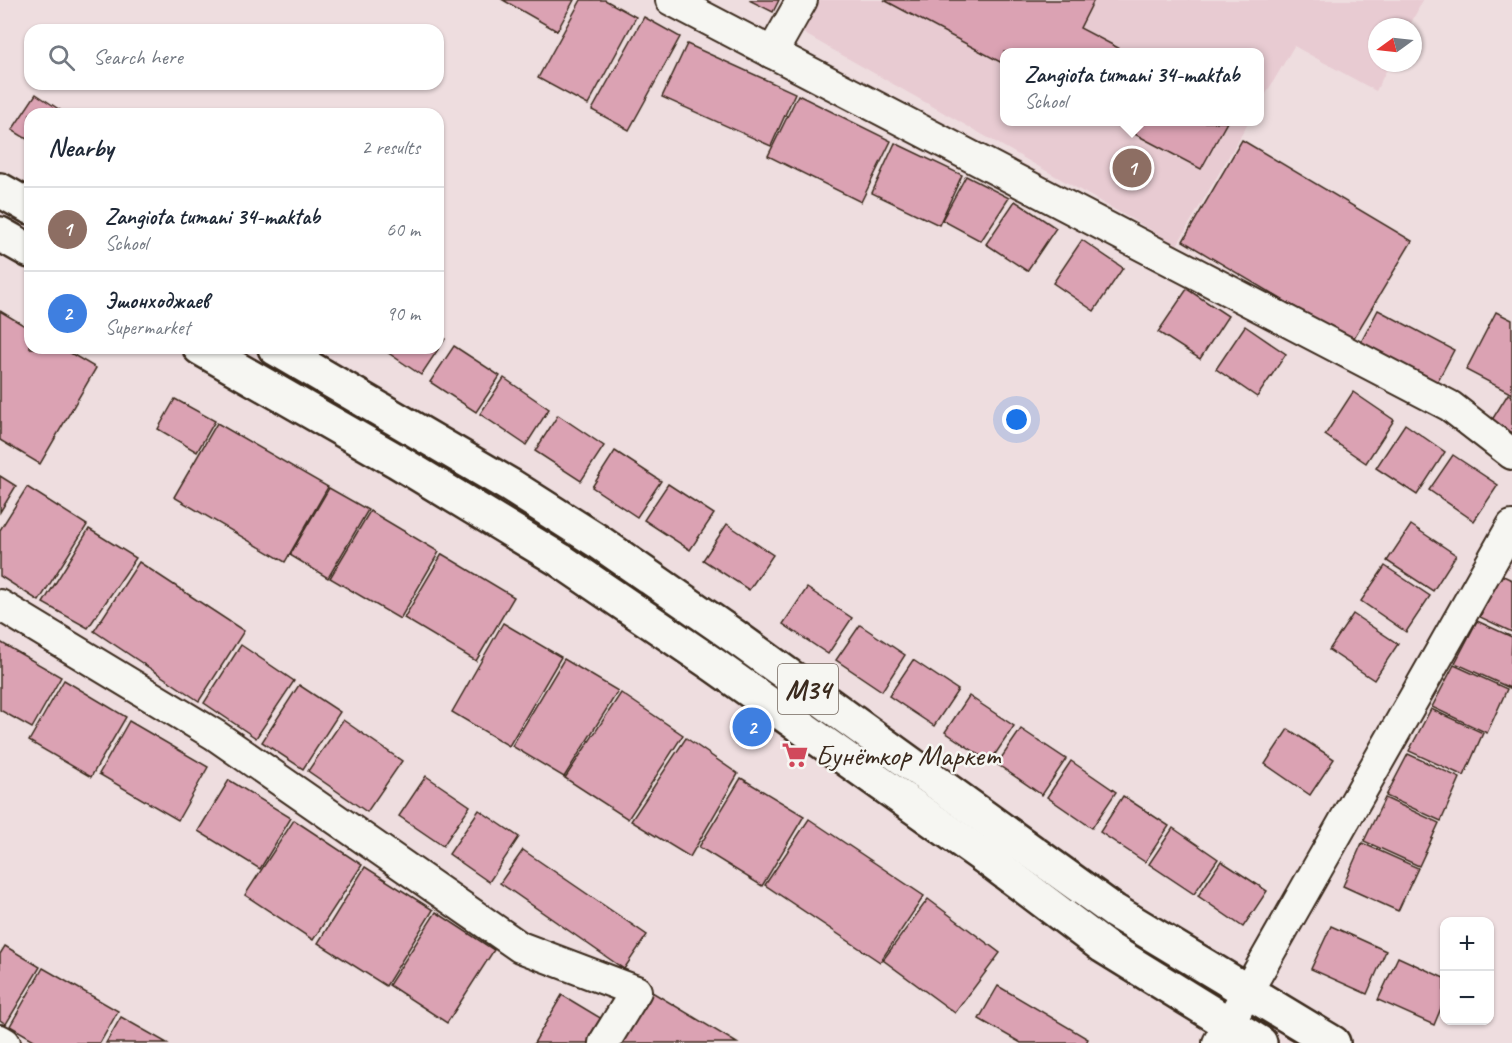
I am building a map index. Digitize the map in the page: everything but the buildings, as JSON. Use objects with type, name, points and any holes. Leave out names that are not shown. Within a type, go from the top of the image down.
[{"type":"main road","points":[[0,190],[24,204]]},
{"type":"main road","points":[[0,234],[24,248]]},
{"type":"main road","name":"M34","points":[[210,354],[397,461],[560,560],[772,706],[993,863],[1224,1034],[1260,1043]]},
{"type":"main road","name":"M34","points":[[285,354],[510,486],[599,542],[735,636],[1114,911],[1333,1043]]},
{"type":"street","points":[[671,0],[1450,406],[1512,454]]},
{"type":"street","points":[[772,53],[802,0]]},
{"type":"street","points":[[1224,1034],[1512,526]]},
{"type":"street","points":[[0,605],[216,735],[520,947],[636,991],[604,1043]]},
{"type":"street","points":[[0,1040],[5,1043]]},
{"type":"shaded area","points":[[820,0],[1423,0],[1414,18],[1368,18],[1368,72],[1386,72],[1376,91],[1294,46],[1264,97],[1264,48],[1000,48],[1000,126],[1247,126],[1177,245],[803,33]]},
{"type":"place","name":"Zangiota tumani 34-maktab","points":[[1132,168]]},
{"type":"place","name":"Эшонходжаев","points":[[752,727]]},
{"type":"place","name":"Бунёткор Маркет","points":[[795,755]]}]
